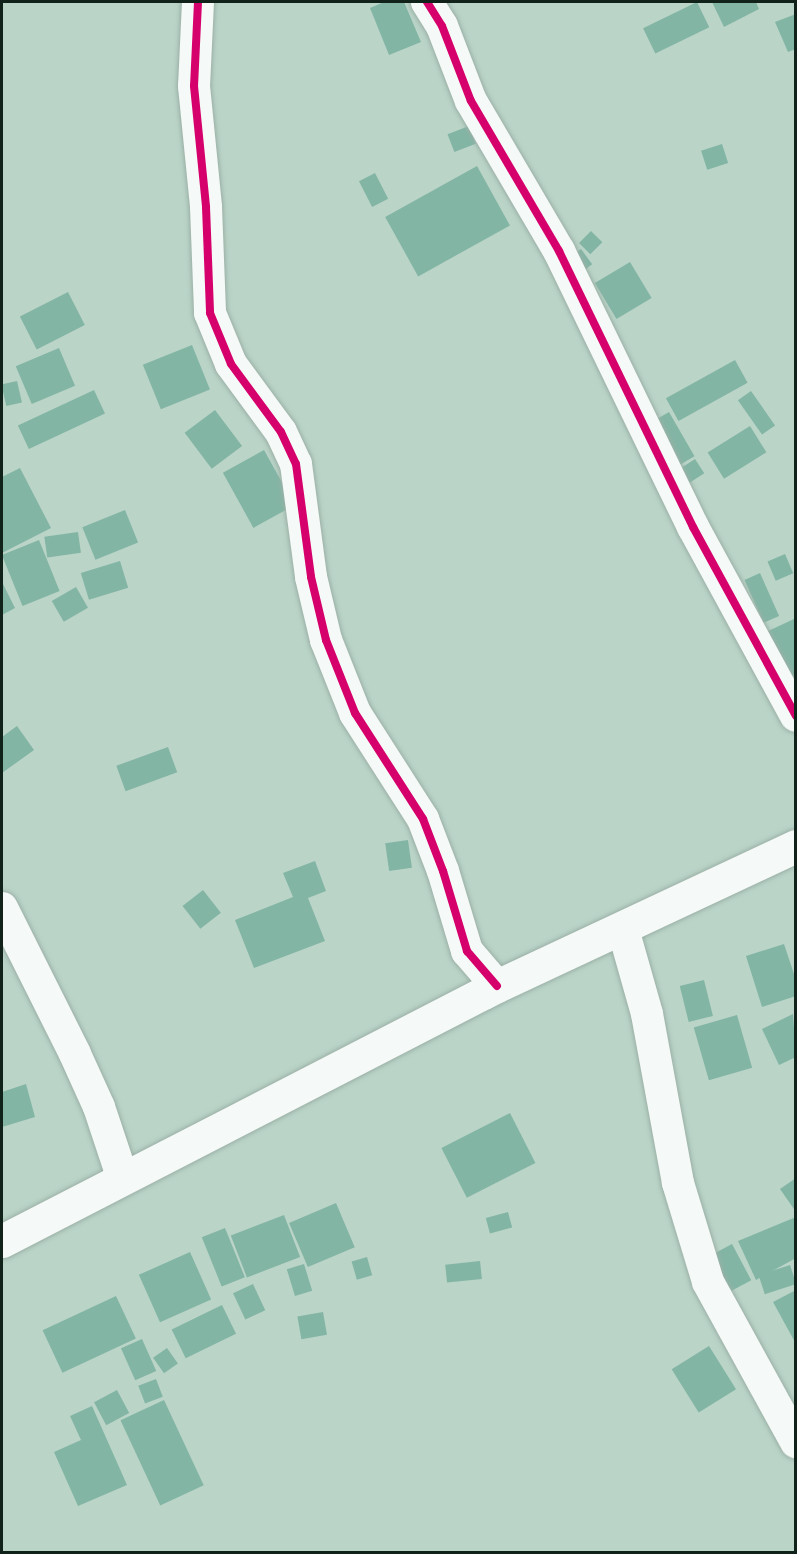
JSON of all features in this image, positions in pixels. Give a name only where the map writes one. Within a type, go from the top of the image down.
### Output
[{"type":"main road","points":[[2,1241],[497,986],[795,846]]},
{"type":"street","points":[[198,2],[194,86],[206,207],[210,313],[231,364],[280,432],[296,464],[311,577],[326,640],[354,713],[423,819],[444,871],[467,951],[497,986]]},
{"type":"street","points":[[427,2],[442,26],[471,101],[559,251],[693,526],[795,716]]},
{"type":"street","points":[[2,908],[99,1107],[123,1179]]},
{"type":"street","points":[[623,928],[647,1014],[678,1183],[708,1282],[795,1442]]},
{"type":"building","points":[[384,2],[404,2],[421,42],[389,55],[370,8]]},
{"type":"building","points":[[697,2],[709,27],[655,53],[643,28]]},
{"type":"building","points":[[712,2],[756,2],[759,9],[724,27]]},
{"type":"building","points":[[796,14],[796,49],[788,52],[775,22]]},
{"type":"building","points":[[469,126],[476,144],[454,152],[448,134]]},
{"type":"building","points":[[722,144],[728,163],[707,170],[701,151]]},
{"type":"building","points":[[477,166],[510,225],[418,276],[385,217]]},
{"type":"building","points":[[375,173],[388,199],[372,207],[359,181]]},
{"type":"building","points":[[591,231],[602,242],[590,254],[579,243]]},
{"type":"building","points":[[581,249],[592,264],[575,277],[564,261]]},
{"type":"building","points":[[630,262],[652,298],[616,319],[595,283]]},
{"type":"building","points":[[68,292],[85,325],[37,349],[20,317]]},
{"type":"building","points":[[192,345],[210,390],[161,409],[143,365]]},
{"type":"building","points":[[59,348],[75,386],[32,404],[16,366]]},
{"type":"building","points":[[735,360],[748,383],[679,421],[666,398]]},
{"type":"building","points":[[17,381],[22,402],[6,406],[2,384]]},
{"type":"building","points":[[94,390],[105,414],[29,449],[18,425]]},
{"type":"building","points":[[751,391],[775,425],[762,435],[738,400]]},
{"type":"building","points":[[215,410],[242,446],[212,469],[185,433]]},
{"type":"building","points":[[669,412],[694,456],[673,469],[647,424]]},
{"type":"building","points":[[750,426],[766,452],[724,479],[708,452]]},
{"type":"building","points":[[264,450],[295,505],[253,528],[223,473]]},
{"type":"building","points":[[695,459],[704,473],[684,486],[675,472]]},
{"type":"building","points":[[20,468],[51,528],[2,553],[2,477]]},
{"type":"building","points":[[125,510],[138,542],[95,560],[82,527]]},
{"type":"building","points":[[78,532],[81,553],[47,558],[44,537]]},
{"type":"building","points":[[39,540],[60,591],[23,606],[2,555]]},
{"type":"building","points":[[785,554],[793,573],[776,581],[768,561]]},
{"type":"building","points":[[120,561],[128,588],[89,600],[81,573]]},
{"type":"building","points":[[760,573],[779,616],[764,623],[744,580]]},
{"type":"building","points":[[2,582],[15,608],[2,615]]},
{"type":"building","points":[[76,587],[88,608],[64,622],[52,601]]},
{"type":"building","points":[[796,618],[796,674],[786,679],[764,633]]},
{"type":"building","points":[[17,726],[34,750],[2,773],[2,737]]},
{"type":"building","points":[[168,747],[177,772],[126,791],[116,766]]},
{"type":"building","points":[[408,840],[412,868],[389,871],[385,843]]},
{"type":"building","points":[[315,861],[326,891],[308,898],[325,941],[254,968],[235,920],[293,897],[283,873]]},
{"type":"building","points":[[203,890],[221,913],[200,929],[183,906]]},
{"type":"building","points":[[784,944],[796,980],[796,996],[762,1007],[746,956]]},
{"type":"building","points":[[704,980],[713,1016],[689,1022],[680,986]]},
{"type":"building","points":[[793,1014],[796,1057],[779,1065],[762,1029]]},
{"type":"building","points":[[737,1015],[752,1068],[709,1080],[694,1027]]},
{"type":"building","points":[[26,1084],[35,1117],[2,1127],[2,1092]]},
{"type":"building","points":[[510,1113],[535,1163],[467,1198],[441,1148]]},
{"type":"building","points":[[796,1178],[796,1212],[780,1189]]},
{"type":"building","points":[[336,1203],[355,1247],[308,1267],[289,1223]]},
{"type":"building","points":[[508,1212],[512,1227],[490,1233],[486,1218]]},
{"type":"building","points":[[284,1215],[300,1257],[247,1277],[231,1235]]},
{"type":"building","points":[[796,1217],[796,1258],[756,1280],[738,1241]]},
{"type":"building","points":[[225,1228],[245,1277],[222,1287],[202,1237]]},
{"type":"building","points":[[732,1244],[751,1280],[729,1292],[710,1256]]},
{"type":"building","points":[[190,1252],[211,1300],[160,1322],[139,1275]]},
{"type":"building","points":[[367,1257],[372,1275],[357,1280],[352,1261]]},
{"type":"building","points":[[480,1261],[482,1279],[447,1283],[445,1265]]},
{"type":"building","points":[[304,1264],[312,1291],[295,1296],[287,1269]]},
{"type":"building","points":[[790,1265],[796,1284],[765,1294],[759,1275]]},
{"type":"building","points":[[253,1284],[265,1310],[245,1320],[233,1293]]},
{"type":"building","points":[[796,1290],[796,1344],[773,1302]]},
{"type":"building","points":[[116,1296],[136,1339],[62,1373],[43,1330]]},
{"type":"building","points":[[222,1305],[236,1334],[186,1358],[172,1330]]},
{"type":"building","points":[[323,1312],[327,1335],[301,1339],[297,1317]]},
{"type":"building","points":[[142,1339],[156,1371],[135,1380],[121,1348]]},
{"type":"building","points":[[709,1346],[736,1389],[699,1413],[672,1369]]},
{"type":"building","points":[[167,1348],[178,1364],[164,1373],[153,1358]]},
{"type":"building","points":[[156,1379],[163,1397],[145,1404],[138,1386]]},
{"type":"building","points":[[117,1390],[129,1413],[106,1425],[94,1402]]},
{"type":"building","points":[[164,1400],[204,1485],[160,1505],[120,1420]]},
{"type":"building","points":[[92,1406],[127,1485],[78,1506],[54,1452],[81,1440],[70,1416]]},
{"type":"cycle path","points":[[198,2],[194,86],[206,207],[210,313],[231,364],[281,432],[296,464],[311,577],[326,640],[355,713],[423,819],[443,871],[467,951],[497,986]]},
{"type":"cycle path","points":[[427,2],[442,26],[471,101],[559,251],[693,527],[796,716]]}]
